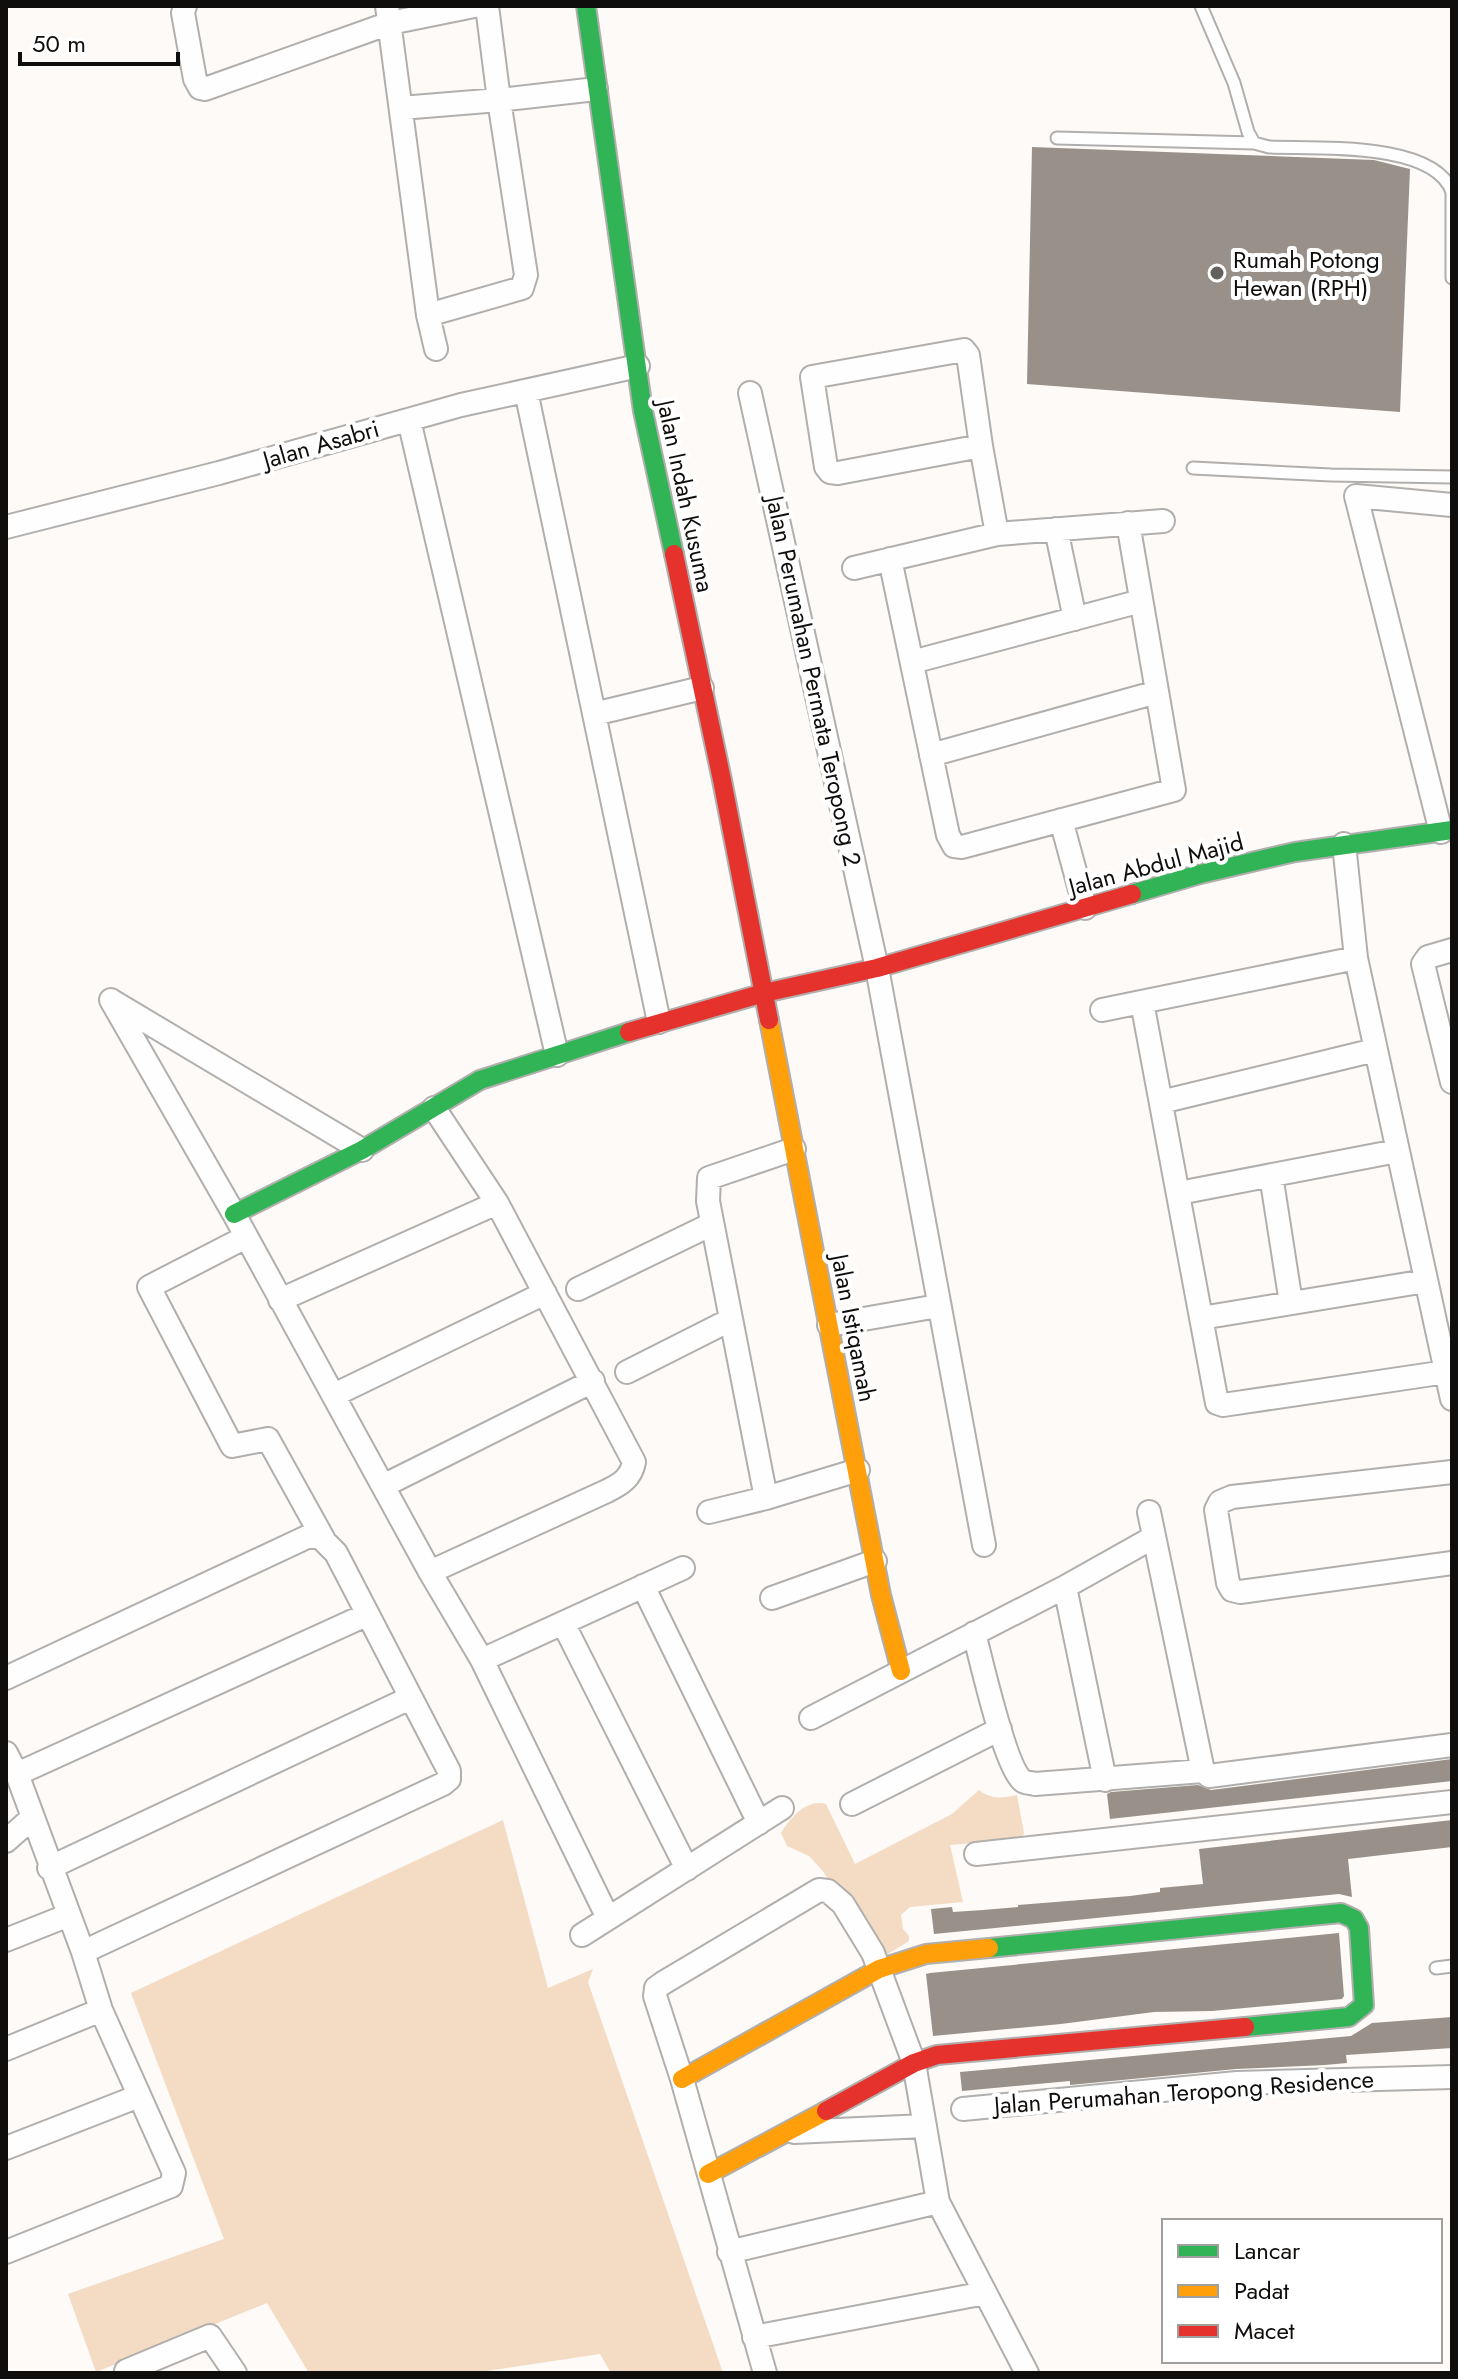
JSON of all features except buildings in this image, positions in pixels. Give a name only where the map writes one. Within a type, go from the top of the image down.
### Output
[{"type":"street","points":[[185,6],[183,13],[195,79],[200,88],[205,89],[388,15],[474,6]]},
{"type":"street","points":[[428,315],[513,292],[525,283],[487,6]]},
{"type":"street","name":"Jalan Indah Kusuma","points":[[586,6],[643,411],[764,993]]},
{"type":"street","points":[[388,15],[428,315],[436,349]]},
{"type":"street","points":[[401,108],[596,89]]},
{"type":"street","points":[[981,446],[830,472],[826,467],[812,377],[964,350],[968,355],[997,534]]},
{"type":"street","name":"Jalan Asabri","points":[[6,527],[219,473],[409,420],[638,366]]},
{"type":"street","points":[[526,391],[659,1022]]},
{"type":"street","name":"Jalan Perumahan Permata Teropong 2","points":[[750,393],[877,968],[984,1545]]},
{"type":"street","points":[[409,420],[557,1055]]},
{"type":"street","points":[[1446,831],[1356,496],[1452,505]]},
{"type":"street","points":[[854,568],[997,534],[1163,521]]},
{"type":"street","points":[[890,559],[948,835],[954,846],[962,847],[1174,790],[1128,523]]},
{"type":"street","points":[[1056,529],[1075,619]]},
{"type":"street","points":[[912,662],[1141,601]]},
{"type":"street","points":[[594,714],[702,688]]},
{"type":"street","points":[[931,755],[1157,692]]},
{"type":"street","points":[[1061,820],[1085,908]]},
{"type":"street","name":"Jalan Abdul Majid","points":[[234,1214],[362,1150],[480,1080],[659,1022],[764,993],[877,968],[1200,874],[1295,852],[1446,831]]},
{"type":"street","points":[[1344,844],[1356,958],[1452,1399]]},
{"type":"street","points":[[1452,950],[1428,957],[1423,964],[1448,1045],[1452,1082]]},
{"type":"street","points":[[1102,1010],[1356,958]]},
{"type":"street","name":"Jalan Istiqamah","points":[[764,993],[881,1595],[901,1671]]},
{"type":"street","points":[[362,1150],[111,1000],[482,1660],[608,1918]]},
{"type":"street","points":[[1142,1002],[1217,1403],[1223,1405],[1446,1372]]},
{"type":"street","points":[[1161,1102],[1375,1050]]},
{"type":"street","points":[[430,1572],[624,1482],[634,1462],[497,1203],[434,1108]]},
{"type":"street","points":[[766,1498],[706,1189],[709,1178],[794,1149]]},
{"type":"street","points":[[1179,1193],[1397,1151]]},
{"type":"street","points":[[1271,1175],[1291,1303]]},
{"type":"street","points":[[280,1300],[497,1203]]},
{"type":"street","points":[[578,1289],[712,1224]]},
{"type":"street","points":[[83,1952],[449,1779],[449,1771],[336,1553],[324,1540],[268,1439],[232,1446],[149,1287],[246,1237]]},
{"type":"street","points":[[1201,1318],[1426,1281]]},
{"type":"street","points":[[334,1395],[545,1293]]},
{"type":"street","points":[[829,1325],[938,1306]]},
{"type":"street","points":[[627,1372],[730,1320]]},
{"type":"street","points":[[383,1486],[593,1381]]},
{"type":"street","points":[[709,1512],[858,1470]]},
{"type":"street","points":[[1452,1472],[1232,1497],[1220,1502],[1216,1510],[1228,1583],[1232,1590],[1240,1592],[1452,1563]]},
{"type":"street","points":[[1149,1512],[1203,1771],[1209,1776],[1452,1745]]},
{"type":"street","points":[[6,1678],[307,1537],[324,1540]]},
{"type":"street","points":[[811,1718],[1065,1587],[1154,1537]]},
{"type":"street","points":[[772,1598],[875,1561]]},
{"type":"street","points":[[482,1660],[683,1568]]},
{"type":"street","points":[[643,1586],[759,1823]]},
{"type":"street","points":[[1065,1587],[1105,1780]]},
{"type":"street","points":[[17,1774],[366,1615]]},
{"type":"street","points":[[563,1623],[687,1869]]},
{"type":"street","points":[[974,1633],[1000,1729],[1016,1773],[1024,1782],[1105,1780],[1203,1771]]},
{"type":"street","points":[[49,1868],[410,1698]]},
{"type":"street","points":[[852,1804],[1000,1729]]},
{"type":"street","points":[[6,1753],[17,1774],[49,1868],[83,1952],[101,2010],[174,2173],[171,2186],[6,2252]]},
{"type":"street","points":[[976,1854],[1452,1802]]},
{"type":"street","points":[[582,1935],[782,1808]]},
{"type":"street","points":[[6,1841],[32,1818]]},
{"type":"street","points":[[765,2373],[682,2079],[655,2001],[656,1988],[819,1890],[828,1891],[843,1904],[865,1938],[879,1969],[914,2063],[938,2202],[1027,2373]]},
{"type":"street","points":[[682,2079],[879,1969],[926,1954],[1341,1913],[1354,1919],[1359,1928],[1364,2005],[1349,2017],[937,2055],[914,2063],[708,2174]]},
{"type":"street","points":[[6,1940],[69,1915]]},
{"type":"street","points":[[6,2049],[101,2010]]},
{"type":"street","name":"Jalan Perumahan Teropong Residence","points":[[963,2109],[1237,2083],[1452,2077]]},
{"type":"street","points":[[6,2148],[139,2096]]},
{"type":"street","points":[[789,2132],[925,2126]]},
{"type":"street","points":[[729,2252],[938,2202]]},
{"type":"street","points":[[754,2337],[985,2293]]},
{"type":"street","points":[[127,2373],[210,2336],[235,2373]]},
{"type":"lane","points":[[1201,6],[1234,83],[1254,143]]},
{"type":"lane","points":[[1057,138],[1254,143],[1269,147],[1392,153],[1424,163],[1448,180],[1452,192],[1452,278]]},
{"type":"lane","points":[[1193,468],[1452,477]]},
{"type":"lane","points":[[1436,1968],[1452,1966]]},
{"type":"shaded area","points":[[979,1790],[997,1797],[1017,1795],[1024,1833],[1021,1839],[950,1845],[963,1902],[910,1907],[901,1915],[909,1941],[883,1957],[822,1870],[809,1856],[787,1846],[781,1833],[794,1816],[806,1807],[826,1804],[855,1864],[952,1814]]},
{"type":"shaded area","points":[[503,1820],[548,1988],[593,1969],[588,1982],[723,2373],[611,2373],[600,2354],[473,2373],[309,2373],[267,2303],[96,2372],[68,2294],[224,2239],[131,1993]]},
{"type":"traffic: fast","points":[[586,6],[643,411],[674,554]]},
{"type":"traffic: fast","points":[[1132,894],[1200,874],[1295,852],[1452,830]]},
{"type":"traffic: fast","points":[[234,1214],[362,1150],[480,1080],[629,1032]]},
{"type":"traffic: fast","points":[[989,1948],[1341,1913],[1354,1919],[1359,1928],[1364,2005],[1349,2017],[1245,2027]]},
{"type":"traffic: slow","points":[[769,1020],[881,1595],[901,1671]]},
{"type":"traffic: slow","points":[[682,2079],[879,1969],[926,1954],[989,1948]]},
{"type":"traffic: slow","points":[[708,2174],[826,2111]]},
{"type":"traffic: jam","points":[[674,554],[769,1020]]},
{"type":"traffic: jam","points":[[629,1032],[764,993],[877,968],[1132,894]]},
{"type":"traffic: jam","points":[[826,2111],[914,2063],[937,2055],[1245,2027]]},
{"type":"place","name":"Rumah Potong Hewan (RPH)","points":[[1217,273]]}]
